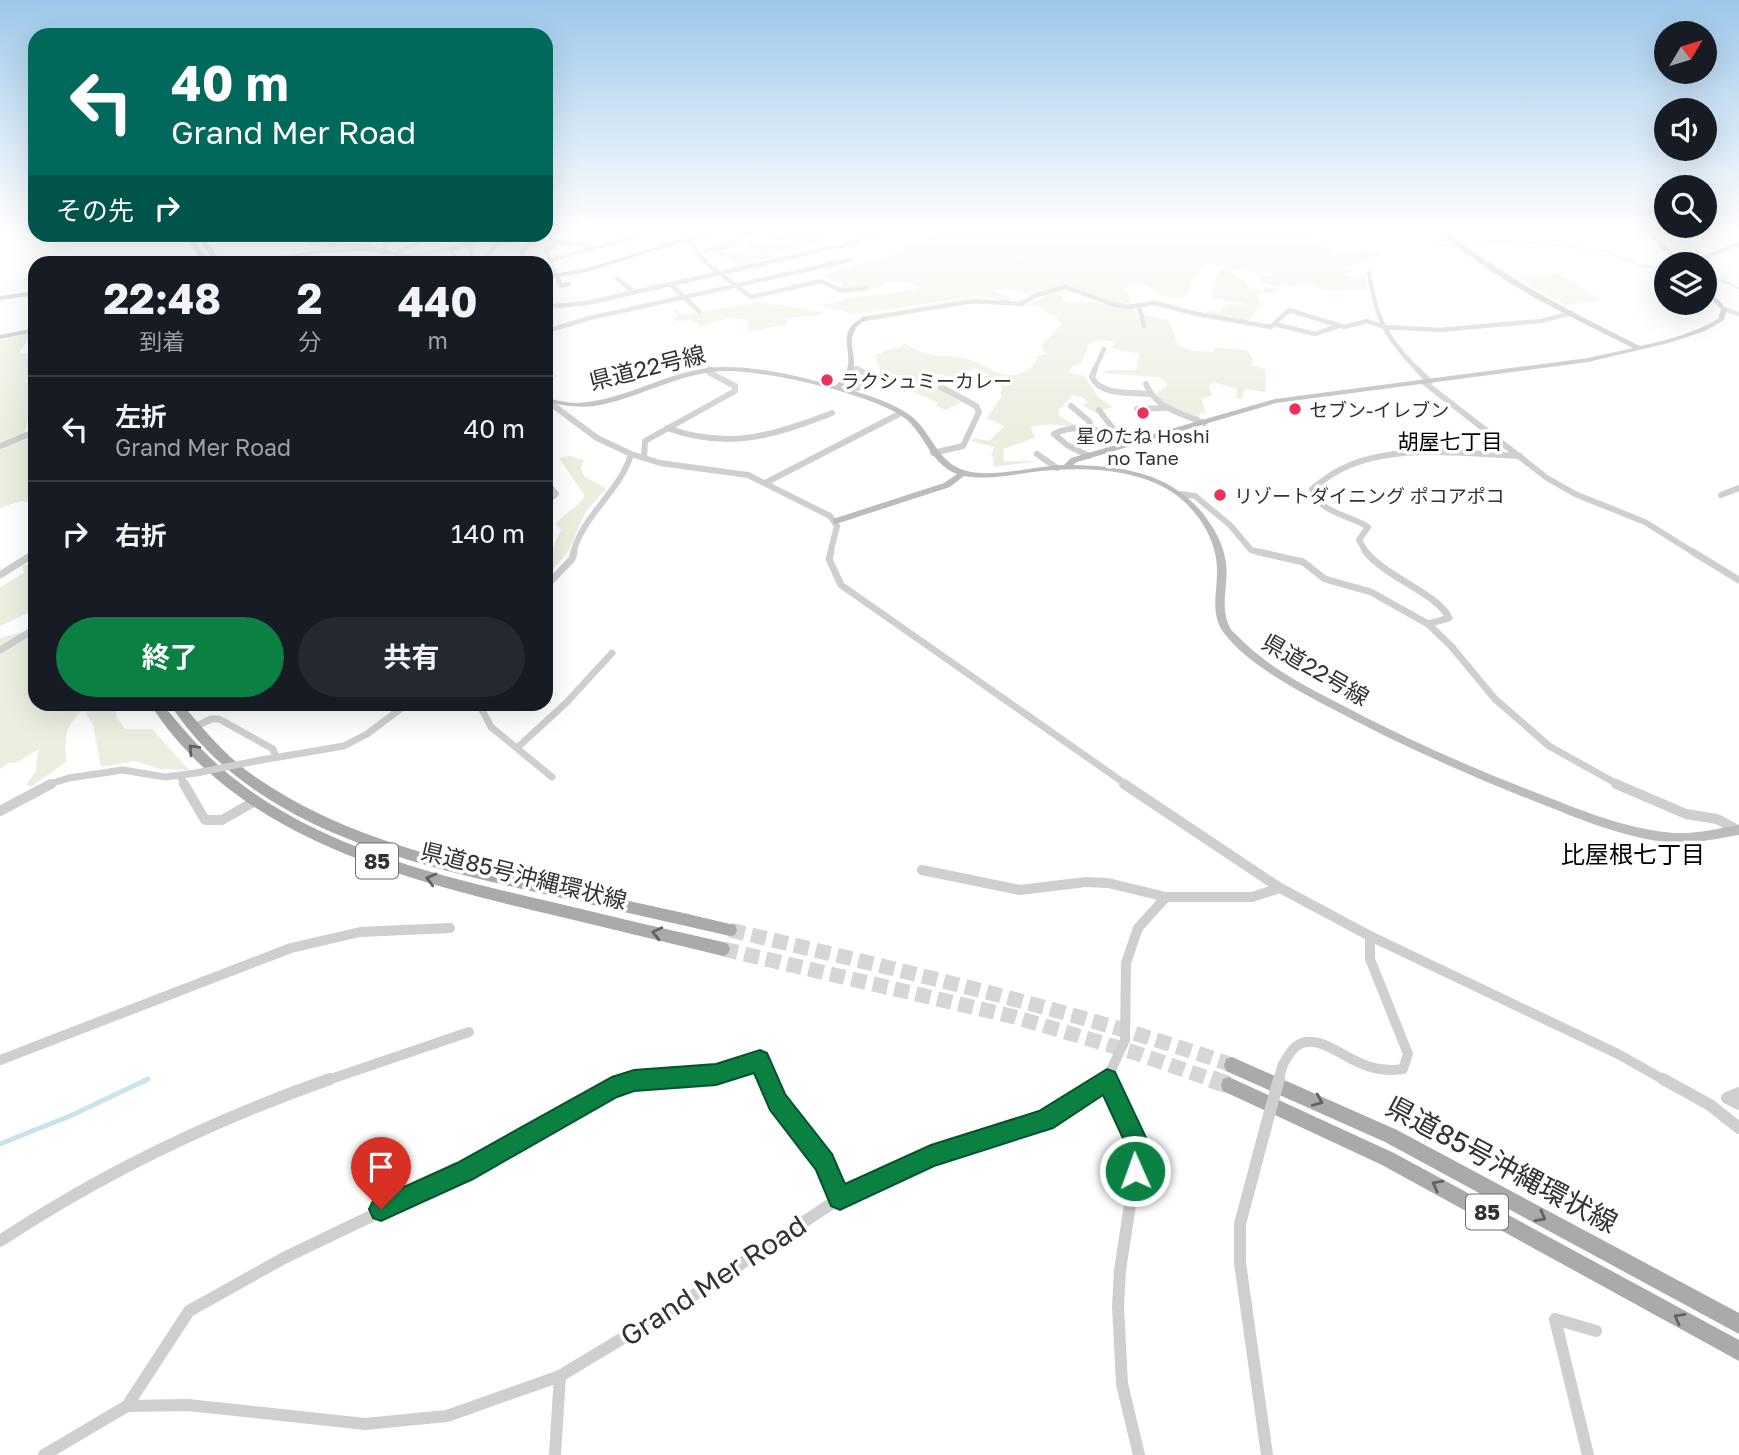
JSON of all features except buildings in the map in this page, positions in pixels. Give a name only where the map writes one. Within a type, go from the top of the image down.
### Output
[{"type":"main road","name":"県道85号沖縄環状線","points":[[162,711],[202,759],[260,804],[310,834],[427,878],[723,949]]},
{"type":"main road","name":"県道85号沖縄環状線","points":[[182,711],[242,773],[285,802],[363,840],[436,863],[730,930]]},
{"type":"main road","name":"県道85号沖縄環状線","points":[[1232,1065],[1391,1136],[1739,1324]]},
{"type":"main road","name":"県道85号沖縄環状線","points":[[1229,1086],[1326,1128],[1409,1170],[1739,1351]]},
{"type":"street","points":[[0,298],[22,295]]},
{"type":"street","points":[[553,307],[575,305],[620,295]]},
{"type":"street","points":[[553,329],[691,295]]},
{"type":"street","points":[[836,390],[846,379],[850,366],[849,333],[852,326],[864,319],[973,301],[1021,304],[1038,295]]},
{"type":"street","points":[[1087,295],[1112,304],[1139,306],[1146,302],[1155,303],[1197,314],[1271,327],[1289,310],[1344,327],[1367,321],[1384,327],[1467,328],[1541,321],[1570,313]]},
{"type":"street","points":[[1372,295],[1374,306],[1384,327],[1428,382],[1547,478],[1575,494],[1645,522],[1739,580]]},
{"type":"street","points":[[1541,295],[1640,349]]},
{"type":"street","points":[[686,296],[699,311]]},
{"type":"street","points":[[1717,302],[1724,309],[1739,314]]},
{"type":"street","points":[[575,305],[590,318]]},
{"type":"street","points":[[1139,306],[1144,326]]},
{"type":"street","points":[[1037,454],[1061,468],[1088,456],[1275,401],[1551,366],[1640,349],[1715,324],[1724,315],[1724,309]]},
{"type":"street","points":[[1274,324],[1322,335],[1338,326]]},
{"type":"street","points":[[0,337],[28,331]]},
{"type":"street","points":[[1104,349],[1092,377],[1102,392],[1149,394]]},
{"type":"street","points":[[850,366],[877,380],[855,389]]},
{"type":"street","points":[[644,458],[645,441],[735,391],[735,386],[710,373],[710,369]]},
{"type":"street","name":"県道22号線","points":[[553,401],[565,404],[608,400],[710,369],[741,370],[876,401],[913,422],[933,453],[948,467],[963,473],[993,475],[1061,468],[1140,476],[1162,483],[1181,494],[1209,531],[1221,556],[1218,608],[1227,632],[1247,653],[1287,679],[1430,753],[1606,822],[1662,837],[1706,836],[1738,830]]},
{"type":"street","points":[[1146,384],[1149,394],[1164,408],[1204,423]]},
{"type":"street","points":[[933,453],[963,446],[979,412],[976,406],[941,387]]},
{"type":"street","points":[[553,405],[597,438],[631,454],[684,467],[740,473],[765,483],[836,521],[947,485],[963,473]]},
{"type":"street","points":[[1071,406],[1089,421],[1092,431]]},
{"type":"street","points":[[1080,414],[1084,407]]},
{"type":"street","points":[[1137,409],[1164,408]]},
{"type":"street","points":[[1099,410],[1120,438]]},
{"type":"street","points":[[667,428],[694,439],[758,439],[832,413]]},
{"type":"street","points":[[765,483],[901,413]]},
{"type":"street","points":[[1088,456],[1054,434],[1061,429],[1092,431],[1135,443]]},
{"type":"street","points":[[0,446],[28,434]]},
{"type":"street","points":[[553,579],[572,559],[575,546],[595,512],[626,472],[631,454]]},
{"type":"street","points":[[1428,624],[1449,618],[1446,612],[1382,570],[1359,540],[1368,527],[1322,506],[1312,489],[1343,468],[1378,458],[1520,456]]},
{"type":"street","points":[[1721,495],[1739,488]]},
{"type":"street","points":[[1181,494],[1195,496],[1203,502],[1230,525],[1251,550],[1303,562],[1325,579],[1371,592],[1428,624],[1451,646],[1495,699],[1549,746],[1628,789],[1686,814],[1717,819],[1738,830]]},
{"type":"street","points":[[836,521],[829,558],[841,585],[1051,735],[1280,888],[1370,936],[1618,1054],[1710,1105],[1739,1128]]},
{"type":"street","points":[[0,575],[28,556]]},
{"type":"street","points":[[0,650],[28,633]]},
{"type":"street","points":[[518,747],[545,726],[578,693],[612,653]]},
{"type":"street","points":[[0,811],[44,786],[69,778],[123,771],[165,777],[180,776],[344,747],[398,711]]},
{"type":"street","points":[[483,711],[491,727],[552,778]]},
{"type":"street","points":[[195,727],[211,719],[219,719],[273,749],[276,757]]},
{"type":"street","points":[[180,776],[205,820],[222,820],[260,804]]},
{"type":"street","points":[[922,870],[1020,891],[1086,882],[1108,883],[1166,897],[1252,897],[1280,888]]},
{"type":"street","points":[[1139,1455],[1122,1384],[1118,1307],[1139,1146],[1107,1080],[1125,1040],[1126,963],[1138,928],[1166,897]]},
{"type":"street","points":[[0,1060],[290,948],[360,932],[450,928]]},
{"type":"street","points":[[1267,1455],[1240,1263],[1240,1224],[1289,1050],[1307,1040],[1319,1043],[1373,1071],[1390,1074],[1403,1069],[1408,1054],[1370,959],[1370,936]]},
{"type":"street","points":[[0,1241],[106,1177],[176,1140],[334,1077],[469,1032]]},
{"type":"street","points":[[127,1406],[189,1311],[284,1258],[465,1171],[612,1088],[634,1080],[716,1074],[760,1061],[777,1102],[824,1162],[840,1198]]},
{"type":"street","name":"Grand Mer Road","points":[[44,1455],[127,1406],[188,1405],[365,1423],[447,1416],[559,1376],[691,1297],[840,1198],[931,1156],[1045,1121],[1107,1080]]},
{"type":"street","points":[[1710,1105],[1739,1093]]},
{"type":"street","points":[[1727,1098],[1739,1104]]},
{"type":"street","points":[[1588,1455],[1555,1319],[1596,1331]]},
{"type":"street","points":[[555,1455],[559,1376]]},
{"type":"shaded area","points":[[874,295],[1003,295],[1012,299],[1006,302],[975,296],[855,314],[820,306]]},
{"type":"shaded area","points":[[1049,295],[1062,295],[1065,302],[1070,304],[1082,302],[1133,306],[1143,327],[1146,326],[1143,315],[1169,320],[1178,345],[1192,351],[1213,352],[1215,348],[1247,350],[1253,359],[1251,365],[1265,369],[1266,392],[1245,389],[1242,399],[1236,398],[1237,389],[1213,382],[1209,386],[1212,396],[1201,398],[1206,413],[1201,413],[1199,418],[1159,402],[1156,393],[1167,386],[1165,381],[1158,377],[1100,373],[1136,370],[1139,354],[1111,348],[1115,343],[1097,341],[1087,346],[1081,363],[1072,367],[1070,373],[1084,376],[1099,398],[1112,407],[1096,413],[1082,405],[1087,403],[1084,398],[1073,395],[1058,411],[1059,416],[1079,427],[1031,427],[1035,438],[1003,449],[1004,461],[1040,461],[993,467],[994,458],[991,456],[994,447],[971,441],[974,438],[989,441],[1004,426],[987,418],[1001,397],[1001,382],[976,368],[952,378],[941,374],[924,378],[961,403],[945,410],[937,406],[937,402],[895,385],[890,380],[890,372],[880,368],[874,356],[892,348],[900,348],[904,343],[929,354],[968,359],[1002,374],[1022,373],[1035,363],[1036,356],[1046,354],[1041,346],[1062,323],[1057,320],[1058,316],[1044,312],[1047,308],[1027,305]]},
{"type":"shaded area","points":[[1089,295],[1130,295],[1130,303],[1113,304]]},
{"type":"shaded area","points":[[1157,295],[1186,295],[1183,298]]},
{"type":"shaded area","points":[[1212,295],[1259,295],[1257,299],[1261,305],[1247,322],[1204,315],[1208,310],[1219,312],[1227,304],[1245,307],[1247,304],[1211,298]]},
{"type":"shaded area","points":[[1548,295],[1593,295],[1602,300],[1565,305]]},
{"type":"shaded area","points":[[759,302],[826,312],[821,315],[785,318],[788,323],[785,325],[747,332],[749,319],[727,318],[700,326],[691,320],[676,321],[672,318],[678,316],[672,311],[676,310],[684,315]]},
{"type":"shaded area","points":[[28,334],[28,340],[18,354],[28,353],[28,421],[25,432],[0,442],[0,340]]},
{"type":"shaded area","points":[[28,436],[28,503],[21,501],[0,508],[0,449]]},
{"type":"shaded area","points":[[569,456],[584,460],[581,468],[584,476],[606,489],[586,511],[569,550],[553,569],[553,547],[561,530],[556,524],[585,496],[559,458]]},
{"type":"shaded area","points":[[28,564],[28,613],[0,626],[0,587],[24,573],[22,566]]},
{"type":"shaded area","points":[[28,629],[28,711],[83,711],[73,721],[67,733],[66,762],[31,787],[26,785],[36,771],[38,750],[0,769],[0,638]]},
{"type":"shaded area","points":[[85,711],[116,711],[116,716],[125,729],[152,729],[189,770],[160,769],[135,761],[101,767],[93,725]]},
{"type":"waterway","points":[[0,1144],[70,1116],[148,1079],[145,1081]]},
{"type":"tunnel","points":[[730,930],[1046,1008],[1232,1065]]},
{"type":"tunnel","points":[[723,949],[1015,1017],[1136,1053],[1216,1081]]},
{"type":"tunnel","points":[[1211,1079],[1229,1085]]},
{"type":"place","name":"ラクシュミーカレー","points":[[827,380]]},
{"type":"place","name":"セブン-イレブン","points":[[1295,409]]},
{"type":"place","name":"星のたね Hoshi no Tane","points":[[1143,413]]},
{"type":"place","name":"リゾートダイニング ポコアポコ","points":[[1220,495]]},
{"type":"district","name":"胡屋七丁目","points":[[1450,441]]},
{"type":"district","name":"比屋根七丁目","points":[[1633,853]]},
{"type":"route","points":[[381,1209],[465,1171],[612,1088],[634,1080],[716,1074],[760,1061],[777,1102],[824,1162],[840,1198],[931,1156],[1045,1121],[1107,1080],[1139,1146],[1135,1171]]}]
